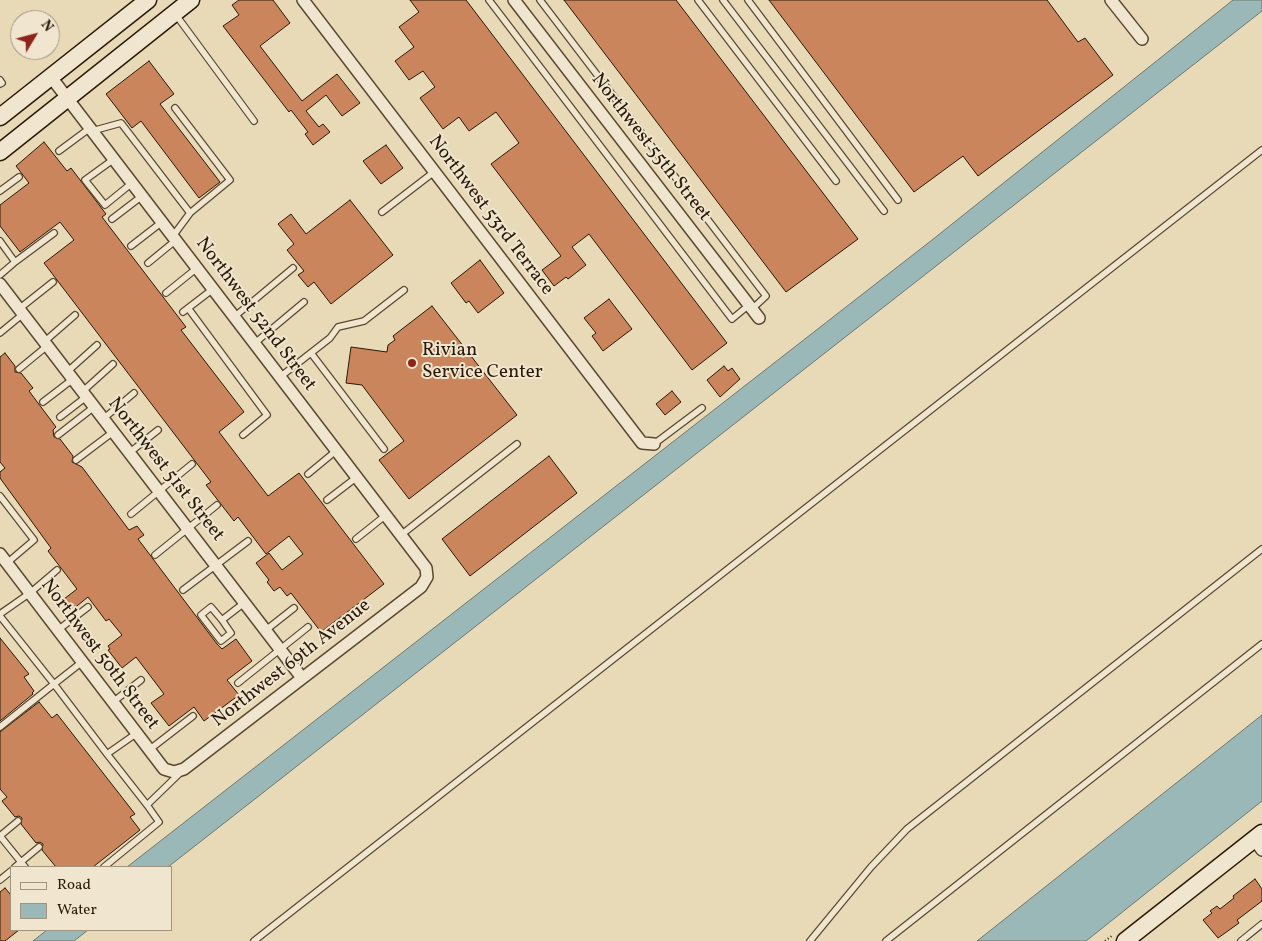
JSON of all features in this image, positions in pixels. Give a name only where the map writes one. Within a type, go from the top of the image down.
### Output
[{"type":"main road","points":[[0,117],[133,8],[148,0]]},
{"type":"main road","points":[[0,152],[192,0]]},
{"type":"main road","points":[[1125,941],[1259,841]]},
{"type":"street","name":"Northwest 53rd Terrace","points":[[304,0],[642,443],[654,444]]},
{"type":"street","name":"Northwest 55th Street","points":[[514,0],[754,311]]},
{"type":"street","points":[[1111,0],[1142,39]]},
{"type":"street","name":"Northwest 52nd Street","points":[[51,77],[426,568],[427,577]]},
{"type":"street","name":"Northwest 51st Street","points":[[0,284],[302,678]]},
{"type":"street","name":"Northwest 50th Street","points":[[3,558],[164,769],[179,770]]},
{"type":"street","name":"Northwest 69th Avenue","points":[[179,770],[421,587],[427,577]]},
{"type":"lane","points":[[489,0],[732,319],[754,311],[766,296],[540,0]]},
{"type":"lane","points":[[698,0],[836,181]]},
{"type":"lane","points":[[723,0],[884,210]]},
{"type":"lane","points":[[748,0],[898,200]]},
{"type":"lane","points":[[175,13],[254,121]]},
{"type":"lane","points":[[0,80],[2,83],[0,84]]},
{"type":"lane","points":[[148,263],[174,238],[190,213],[230,180],[175,108]]},
{"type":"lane","points":[[59,151],[91,129],[121,123],[190,213]]},
{"type":"lane","points":[[254,941],[1262,150]]},
{"type":"lane","points":[[114,159],[85,180],[105,205],[132,183]]},
{"type":"lane","points":[[382,212],[434,172]]},
{"type":"lane","points":[[0,192],[19,177]]},
{"type":"lane","points":[[112,219],[142,196]]},
{"type":"lane","points":[[131,246],[162,222]]},
{"type":"lane","points":[[0,275],[54,232]]},
{"type":"lane","points":[[0,241],[15,262]]},
{"type":"lane","points":[[166,293],[197,268]]},
{"type":"lane","points":[[234,317],[293,268]]},
{"type":"lane","points":[[0,333],[53,282]]},
{"type":"lane","points":[[213,289],[185,310],[267,415],[244,435]]},
{"type":"lane","points":[[280,377],[330,338],[338,327],[364,322],[404,290]]},
{"type":"lane","points":[[254,343],[304,302]]},
{"type":"lane","points":[[19,369],[75,315]]},
{"type":"lane","points":[[43,402],[70,376],[97,345]]},
{"type":"lane","points":[[311,353],[384,449]]},
{"type":"lane","points":[[60,417],[113,364]]},
{"type":"lane","points":[[103,419],[134,393]]},
{"type":"lane","points":[[58,435],[94,407]]},
{"type":"lane","points":[[654,444],[702,408]]},
{"type":"lane","points":[[129,453],[158,430]]},
{"type":"lane","points":[[76,460],[113,432]]},
{"type":"lane","points":[[401,535],[517,444]]},
{"type":"lane","points":[[308,474],[336,450]]},
{"type":"lane","points":[[130,514],[192,464]]},
{"type":"lane","points":[[327,500],[356,477]]},
{"type":"lane","points":[[0,496],[34,540],[3,558]]},
{"type":"lane","points":[[155,555],[217,505]]},
{"type":"lane","points":[[356,539],[386,515]]},
{"type":"lane","points":[[183,590],[248,541]]},
{"type":"lane","points":[[810,941],[871,867],[907,829],[1262,549]]},
{"type":"lane","points":[[57,570],[0,615],[159,822],[105,866]]},
{"type":"lane","points":[[222,620],[244,603]]},
{"type":"lane","points":[[58,630],[88,607]]},
{"type":"lane","points":[[211,607],[222,620],[231,633],[221,641],[201,615],[211,607]]},
{"type":"lane","points":[[266,630],[294,608]]},
{"type":"lane","points":[[238,683],[308,627]]},
{"type":"lane","points":[[886,941],[1262,644]]},
{"type":"lane","points":[[0,727],[82,662]]},
{"type":"lane","points":[[113,702],[141,680]]},
{"type":"lane","points":[[149,750],[193,716]]},
{"type":"lane","points":[[107,754],[137,733]]},
{"type":"lane","points":[[147,805],[179,770]]},
{"type":"lane","points":[[18,821],[0,836],[23,865],[39,847]]},
{"type":"lane","points":[[0,880],[10,872]]},
{"type":"lane","points":[[1241,941],[1262,924]]},
{"type":"water","points":[[1233,0],[1262,0],[1262,11],[169,866],[128,866],[932,240]]},
{"type":"water","points":[[1262,715],[1262,801],[1086,941],[977,941]]},
{"type":"water","points":[[46,931],[87,931],[74,941],[33,941]]},
{"type":"building","points":[[239,0],[273,0],[290,23],[260,46],[302,101],[337,74],[360,103],[342,116],[326,95],[306,111],[319,127],[323,124],[330,132],[313,145],[305,134],[308,132],[291,110],[289,112],[223,26],[239,15],[232,5]]},
{"type":"building","points":[[410,0],[466,0],[727,343],[692,370],[589,234],[572,247],[586,265],[568,279],[566,277],[554,286],[542,270],[561,256],[491,164],[519,143],[496,112],[469,131],[459,117],[443,129],[420,98],[435,87],[423,71],[409,80],[395,61],[414,47],[399,27],[419,12]]},
{"type":"building","points":[[564,0],[676,0],[858,239],[786,292]]},
{"type":"building","points":[[769,0],[1047,0],[1078,42],[1085,38],[1113,75],[978,176],[963,156],[914,192]]},
{"type":"building","points":[[149,61],[174,94],[160,104],[220,182],[199,198],[141,121],[132,128],[106,94]]},
{"type":"building","points":[[44,142],[67,171],[71,168],[106,214],[102,217],[186,327],[181,330],[244,412],[219,432],[268,496],[299,473],[384,584],[321,632],[291,593],[287,596],[280,587],[274,591],[267,582],[269,580],[256,563],[269,553],[282,570],[303,554],[289,536],[266,554],[238,517],[234,521],[206,485],[211,482],[44,263],[74,240],[60,222],[20,252],[0,226],[0,205],[29,183],[16,166]]},
{"type":"building","points":[[386,145],[403,168],[381,184],[363,161]]},
{"type":"building","points":[[350,200],[393,255],[331,304],[314,282],[308,287],[298,275],[304,271],[287,250],[294,244],[278,224],[291,214],[306,234]]},
{"type":"building","points":[[480,260],[504,293],[478,313],[469,301],[466,303],[451,283]]},
{"type":"building","points":[[609,299],[632,329],[603,351],[592,336],[596,333],[584,318]]},
{"type":"building","points":[[432,306],[517,415],[409,499],[379,460],[404,441],[362,385],[346,383],[351,347],[387,352],[388,345],[395,340],[393,336]]},
{"type":"building","points":[[5,353],[15,366],[15,372],[21,373],[33,388],[29,391],[56,427],[53,430],[54,437],[60,439],[73,456],[72,462],[82,467],[129,530],[137,526],[144,535],[138,539],[217,644],[222,649],[236,639],[252,661],[227,680],[239,695],[204,721],[194,707],[169,726],[151,703],[164,694],[136,657],[122,668],[108,650],[110,649],[108,646],[122,635],[109,619],[106,621],[88,597],[72,610],[64,599],[77,589],[48,551],[51,548],[0,478],[0,472],[5,468],[0,462],[0,357]]},
{"type":"building","points":[[724,366],[728,371],[732,368],[740,379],[720,397],[707,380]]},
{"type":"building","points":[[672,391],[681,402],[665,415],[656,404]]},
{"type":"building","points":[[549,456],[577,493],[470,576],[442,539]]},
{"type":"building","points":[[0,638],[29,674],[24,677],[34,691],[33,694],[0,721]]},
{"type":"building","points":[[39,702],[52,718],[57,714],[135,814],[130,817],[140,830],[94,866],[55,866],[42,850],[43,844],[40,842],[36,843],[21,824],[22,818],[19,816],[15,817],[2,801],[7,797],[0,789],[0,732]]},
{"type":"building","points":[[1255,879],[1262,889],[1262,901],[1237,920],[1239,923],[1218,938],[1203,920],[1212,913],[1210,911],[1217,906],[1220,909]]},
{"type":"building","points":[[5,888],[10,894],[10,931],[18,931],[5,941],[0,941],[0,892]]},
{"type":"place","name":"Rivian Service Center","points":[[412,363]]}]
